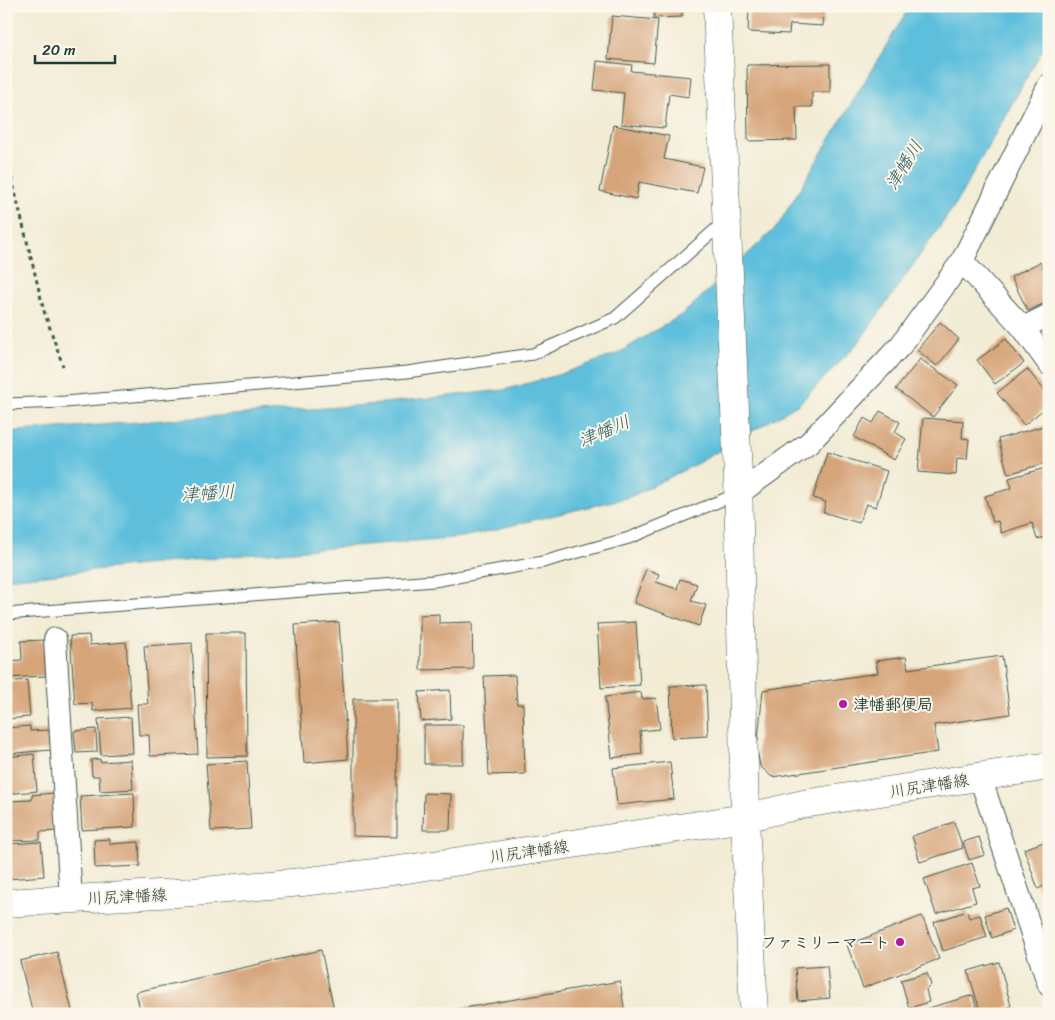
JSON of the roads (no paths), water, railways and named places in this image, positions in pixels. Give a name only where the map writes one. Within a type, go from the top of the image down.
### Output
[{"type":"main road","points":[[717,6],[738,485],[745,818],[754,1014]]},
{"type":"main road","name":"川尻津幡線","points":[[6,903],[192,892],[417,867],[745,818],[804,804],[1049,766]]},
{"type":"street","points":[[738,485],[809,443],[901,345],[962,261],[1049,85]]},
{"type":"street","points":[[962,261],[1022,328],[1049,364]]},
{"type":"street","points":[[1022,328],[1049,315]]},
{"type":"street","points":[[55,639],[71,899]]},
{"type":"street","points":[[980,777],[1049,985]]},
{"type":"lane","points":[[6,404],[75,401],[408,372],[533,354],[615,318],[727,219]]},
{"type":"lane","points":[[6,614],[434,581],[543,562],[629,538],[738,485]]},
{"type":"water","name":"津幡川","points":[[910,6],[1049,6],[1049,38],[955,205],[859,342],[799,404],[698,463],[630,497],[463,537],[232,556],[6,579],[6,432],[365,405],[504,390],[561,374],[617,354],[684,313],[777,227]]},
{"type":"place","name":"津幡郵便局","points":[[843,704]]},
{"type":"place","name":"ファミリーマート","points":[[900,942]]}]
